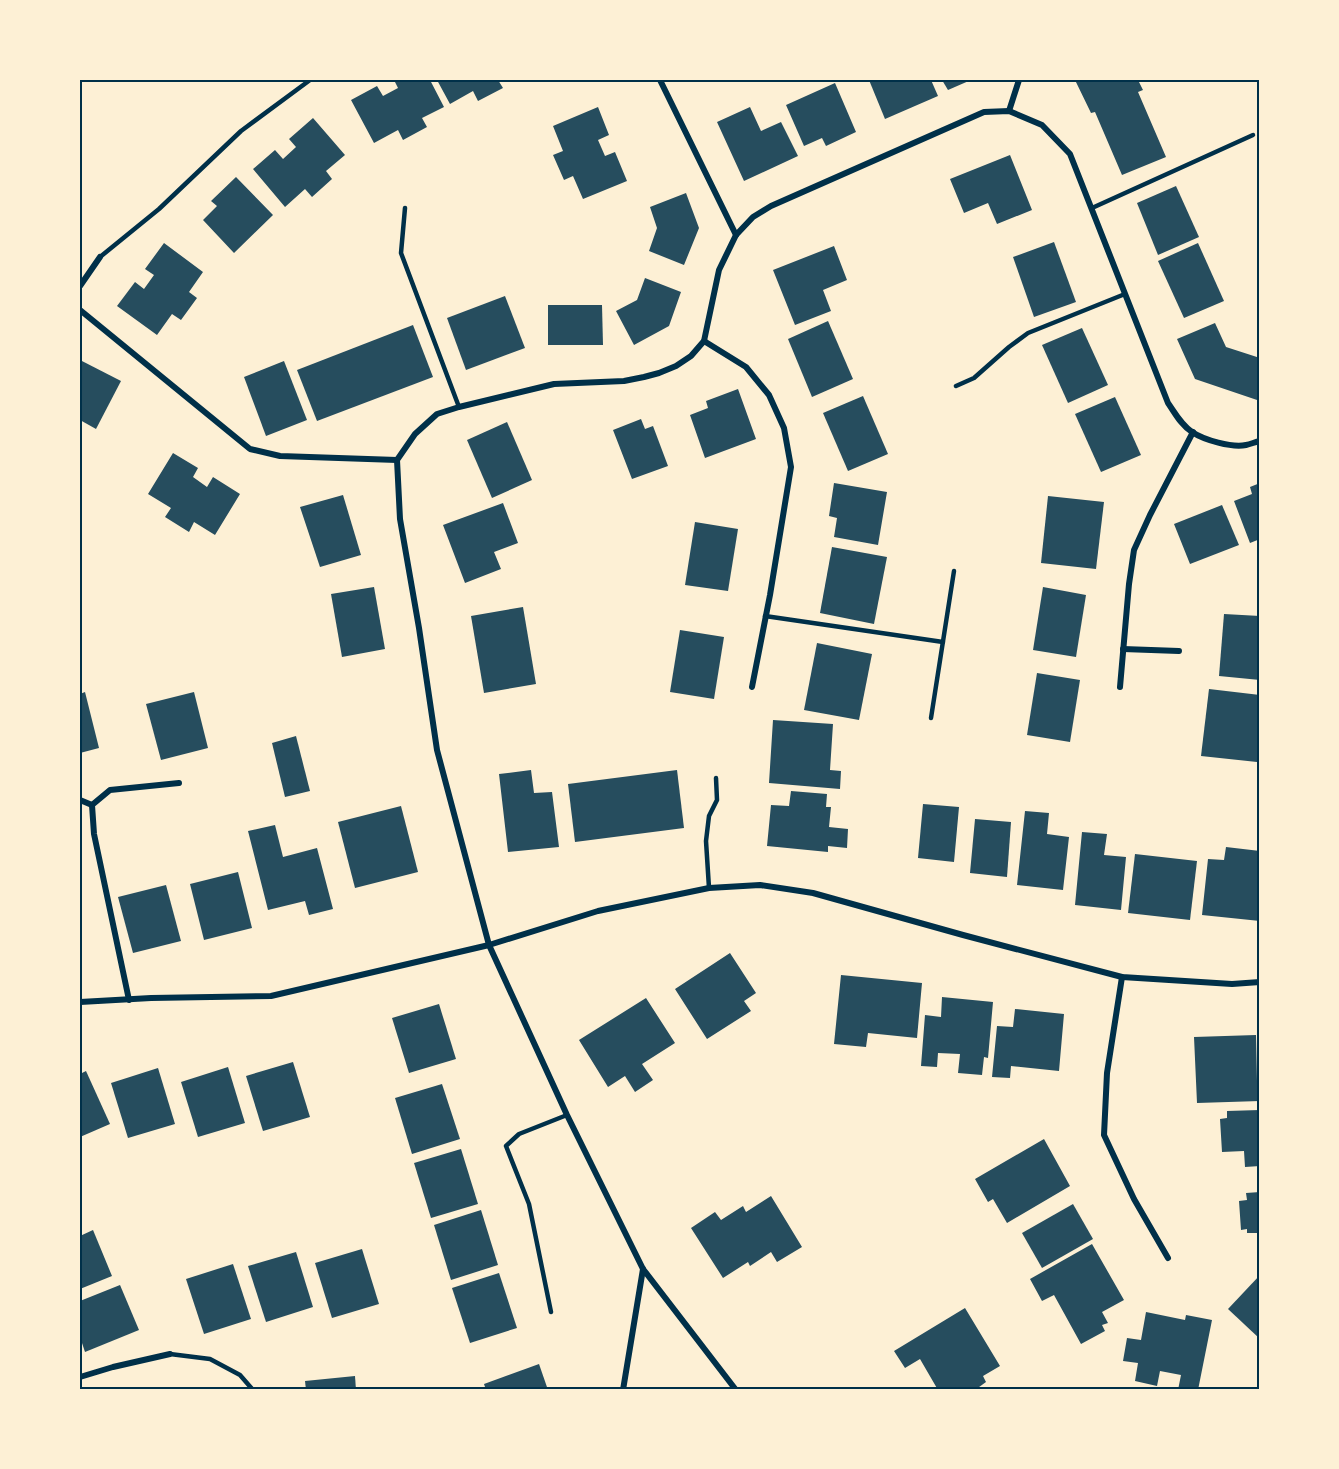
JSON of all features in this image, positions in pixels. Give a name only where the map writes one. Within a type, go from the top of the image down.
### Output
[{"type":"street","points":[[660,80],[736,236]]},
{"type":"street","points":[[1009,111],[1019,80]]},
{"type":"street","points":[[736,1389],[643,1269],[567,1115],[489,945],[437,750],[400,519],[397,460],[415,434],[437,414],[554,384],[624,381],[659,373],[676,366],[691,356],[704,341],[719,270],[736,236],[753,217],[771,206],[984,112],[1009,111],[1042,125],[1070,154],[1168,403],[1180,421],[1193,432],[1229,445],[1245,446],[1260,441]]},
{"type":"street","points":[[80,286],[100,257]]},
{"type":"street","points":[[80,310],[250,449],[280,456],[397,460]]},
{"type":"street","points":[[704,341],[746,367],[769,395],[784,428],[791,467],[752,687]]},
{"type":"street","points":[[1120,687],[1134,550],[1193,432]]},
{"type":"street","points":[[1123,649],[1179,651]]},
{"type":"street","points":[[92,805],[111,790],[179,783]]},
{"type":"street","points":[[80,800],[92,805]]},
{"type":"street","points":[[92,805],[94,834],[129,1000]]},
{"type":"street","points":[[80,1002],[271,996],[489,945],[598,911],[709,888],[760,885],[813,893],[1122,977],[1232,984],[1260,982]]},
{"type":"street","points":[[1122,977],[1107,1073],[1104,1136],[1134,1199],[1168,1258]]},
{"type":"street","points":[[623,1389],[643,1269]]},
{"type":"street","points":[[80,1377],[170,1354]]},
{"type":"lane","points":[[100,257],[159,208],[241,131],[310,80]]},
{"type":"lane","points":[[1092,208],[1253,135]]},
{"type":"lane","points":[[405,208],[401,253],[459,407]]},
{"type":"lane","points":[[956,386],[974,378],[1028,333],[1125,294]]},
{"type":"lane","points":[[931,718],[954,571]]},
{"type":"lane","points":[[765,616],[943,642]]},
{"type":"lane","points":[[709,888],[706,841],[709,816],[717,800],[716,778]]},
{"type":"lane","points":[[551,1312],[529,1204],[506,1146],[519,1134],[567,1115]]},
{"type":"lane","points":[[170,1354],[210,1359],[240,1375],[253,1389]]},
{"type":"building","points":[[394,80],[430,80],[444,107],[422,118],[427,127],[403,140],[398,130],[374,143],[351,100],[377,86],[383,96],[398,88]]},
{"type":"building","points":[[437,80],[498,80],[503,88],[478,101],[473,91],[450,104]]},
{"type":"building","points":[[869,80],[931,80],[938,96],[885,119]]},
{"type":"building","points":[[942,80],[971,80],[948,90]]},
{"type":"building","points":[[1075,80],[1138,80],[1143,90],[1138,92],[1166,157],[1122,175],[1095,112],[1091,113]]},
{"type":"building","points":[[835,83],[856,132],[826,146],[822,138],[804,146],[786,105]]},
{"type":"building","points":[[598,107],[609,135],[598,140],[605,156],[615,152],[627,181],[583,199],[573,176],[564,180],[553,155],[563,151],[553,126]]},
{"type":"building","points":[[750,107],[761,131],[781,122],[798,156],[744,181],[717,122]]},
{"type":"building","points":[[313,118],[345,155],[326,171],[332,179],[312,197],[305,189],[285,207],[253,169],[275,150],[283,159],[296,147],[289,139]]},
{"type":"building","points":[[1010,155],[1032,210],[997,224],[988,203],[964,213],[950,179]]},
{"type":"building","points":[[236,177],[273,215],[234,253],[203,220],[217,206],[211,201]]},
{"type":"building","points":[[1176,186],[1199,237],[1158,255],[1137,203]]},
{"type":"building","points":[[686,193],[699,228],[684,265],[649,251],[657,228],[650,207]]},
{"type":"building","points":[[1054,242],[1076,302],[1034,317],[1013,257]]},
{"type":"building","points":[[164,243],[203,272],[189,292],[197,298],[181,320],[172,314],[157,335],[117,306],[135,282],[144,289],[154,275],[145,269]]},
{"type":"building","points":[[1198,243],[1224,301],[1184,318],[1158,261]]},
{"type":"building","points":[[834,246],[847,280],[823,290],[831,311],[795,325],[773,270]]},
{"type":"building","points":[[645,278],[681,292],[669,326],[634,345],[616,311],[637,300]]},
{"type":"building","points":[[505,296],[525,348],[466,370],[447,318]]},
{"type":"building","points":[[548,305],[602,305],[603,345],[548,345]]},
{"type":"building","points":[[828,321],[853,379],[812,397],[788,339]]},
{"type":"building","points":[[1215,323],[1226,347],[1260,358],[1260,401],[1195,379],[1177,339]]},
{"type":"building","points":[[413,325],[433,377],[317,421],[297,370]]},
{"type":"building","points":[[1082,328],[1108,385],[1068,403],[1042,345]]},
{"type":"building","points":[[80,360],[121,381],[96,429],[80,420]]},
{"type":"building","points":[[284,361],[307,420],[266,436],[244,377]]},
{"type":"building","points":[[738,389],[756,439],[705,458],[690,415],[708,408],[706,401]]},
{"type":"building","points":[[863,396],[888,454],[848,471],[823,413]]},
{"type":"building","points":[[1115,397],[1141,455],[1101,472],[1075,414]]},
{"type":"building","points":[[641,419],[645,429],[653,426],[668,466],[632,479],[613,430]]},
{"type":"building","points":[[507,422],[532,480],[492,498],[467,440]]},
{"type":"building","points":[[173,453],[198,468],[193,477],[207,487],[213,477],[240,494],[215,535],[194,522],[189,532],[165,517],[171,508],[148,494]]},
{"type":"building","points":[[834,483],[887,492],[878,545],[834,537],[837,518],[829,516]]},
{"type":"building","points":[[1260,483],[1260,539],[1250,543],[1234,501],[1252,494],[1250,487]]},
{"type":"building","points":[[343,495],[361,555],[320,567],[300,507]]},
{"type":"building","points":[[1048,496],[1104,502],[1096,569],[1041,563]]},
{"type":"building","points":[[503,503],[518,543],[494,552],[501,569],[465,583],[443,525]]},
{"type":"building","points":[[1222,505],[1239,545],[1190,564],[1174,524]]},
{"type":"building","points":[[695,522],[738,529],[728,591],[685,585]]},
{"type":"building","points":[[832,547],[887,557],[874,624],[820,613]]},
{"type":"building","points":[[374,587],[385,649],[342,657],[331,594]]},
{"type":"building","points":[[1043,587],[1086,595],[1076,657],[1033,650]]},
{"type":"building","points":[[523,607],[536,684],[484,693],[471,616]]},
{"type":"building","points":[[1224,614],[1260,616],[1260,680],[1219,676]]},
{"type":"building","points":[[680,630],[724,637],[714,699],[670,692]]},
{"type":"building","points":[[817,643],[872,654],[859,720],[804,710]]},
{"type":"building","points":[[1037,673],[1080,680],[1070,742],[1027,735]]},
{"type":"building","points":[[1209,689],[1260,695],[1260,738],[1257,762],[1201,756]]},
{"type":"building","points":[[85,692],[99,748],[80,753],[80,694]]},
{"type":"building","points":[[194,692],[208,748],[161,760],[146,704]]},
{"type":"building","points":[[773,720],[833,724],[830,770],[841,771],[840,789],[769,783]]},
{"type":"building","points":[[296,736],[310,791],[285,797],[272,743]]},
{"type":"building","points":[[531,770],[534,793],[552,792],[559,847],[508,852],[499,774]]},
{"type":"building","points":[[677,770],[684,828],[575,842],[568,784]]},
{"type":"building","points":[[791,791],[827,794],[826,807],[831,807],[829,827],[848,829],[847,848],[828,846],[828,852],[767,846],[771,805],[789,806]]},
{"type":"building","points":[[923,804],[959,807],[954,862],[918,858]]},
{"type":"building","points":[[401,806],[418,872],[355,888],[338,822]]},
{"type":"building","points":[[1025,811],[1049,813],[1047,834],[1069,837],[1063,890],[1017,885]]},
{"type":"building","points":[[975,819],[1011,822],[1007,877],[970,873]]},
{"type":"building","points":[[275,825],[283,857],[317,848],[333,909],[309,915],[305,901],[268,910],[248,831]]},
{"type":"building","points":[[1082,832],[1107,834],[1104,855],[1126,857],[1121,910],[1075,905]]},
{"type":"building","points":[[1226,847],[1260,851],[1260,921],[1202,915],[1208,859],[1224,860]]},
{"type":"building","points":[[1135,854],[1197,861],[1190,920],[1128,913]]},
{"type":"building","points":[[238,872],[252,928],[204,940],[190,884]]},
{"type":"building","points":[[166,885],[181,941],[133,953],[118,897]]},
{"type":"building","points":[[730,953],[756,993],[744,1001],[751,1011],[707,1039],[675,989]]},
{"type":"building","points":[[841,975],[922,983],[917,1038],[868,1033],[866,1047],[834,1044]]},
{"type":"building","points":[[942,997],[993,1002],[988,1058],[984,1057],[982,1075],[958,1073],[960,1054],[938,1053],[937,1067],[921,1066],[925,1015],[941,1017]]},
{"type":"building","points":[[646,998],[675,1043],[642,1064],[653,1080],[635,1092],[625,1076],[608,1087],[579,1040]]},
{"type":"building","points":[[439,1004],[456,1059],[409,1073],[392,1018]]},
{"type":"building","points":[[1015,1009],[1064,1014],[1059,1071],[1011,1066],[1010,1078],[992,1077],[997,1026],[1013,1027]]},
{"type":"building","points":[[1256,1035],[1260,1101],[1197,1103],[1194,1037]]},
{"type":"building","points":[[293,1062],[310,1117],[263,1131],[246,1076]]},
{"type":"building","points":[[228,1067],[245,1123],[198,1137],[181,1082]]},
{"type":"building","points":[[158,1068],[175,1124],[128,1138],[111,1083]]},
{"type":"building","points":[[86,1071],[110,1124],[80,1137],[80,1074]]},
{"type":"building","points":[[442,1084],[460,1139],[412,1154],[395,1098]]},
{"type":"building","points":[[1260,1110],[1260,1166],[1245,1167],[1244,1151],[1222,1152],[1220,1119],[1227,1118],[1227,1111]]},
{"type":"building","points":[[1044,1139],[1070,1186],[1007,1223],[993,1199],[988,1202],[975,1179]]},
{"type":"building","points":[[461,1149],[478,1204],[431,1218],[414,1163]]},
{"type":"building","points":[[1260,1192],[1260,1233],[1247,1233],[1247,1229],[1241,1230],[1239,1201],[1247,1200],[1246,1193]]},
{"type":"building","points":[[771,1196],[802,1247],[777,1262],[771,1252],[750,1266],[748,1262],[723,1278],[691,1228],[715,1212],[721,1220],[743,1206],[746,1212]]},
{"type":"building","points":[[1073,1204],[1093,1239],[1042,1268],[1022,1233]]},
{"type":"building","points":[[481,1210],[498,1265],[451,1280],[434,1225]]},
{"type":"building","points":[[93,1230],[112,1276],[80,1289],[80,1236]]},
{"type":"building","points":[[1092,1244],[1124,1300],[1102,1312],[1108,1323],[1102,1325],[1105,1331],[1081,1344],[1054,1295],[1042,1301],[1030,1279]]},
{"type":"building","points":[[362,1249],[379,1304],[332,1318],[315,1263]]},
{"type":"building","points":[[296,1252],[313,1307],[266,1322],[248,1266]]},
{"type":"building","points":[[233,1264],[251,1319],[204,1334],[186,1279]]},
{"type":"building","points":[[499,1273],[517,1328],[470,1343],[452,1288]]},
{"type":"building","points":[[1260,1275],[1260,1339],[1228,1309]]},
{"type":"building","points":[[120,1285],[139,1330],[85,1352],[80,1337],[80,1301]]},
{"type":"building","points":[[965,1308],[1000,1366],[983,1376],[986,1382],[975,1390],[938,1390],[920,1359],[905,1368],[894,1351]]},
{"type":"building","points":[[1146,1312],[1185,1320],[1186,1315],[1212,1320],[1198,1390],[1178,1390],[1181,1375],[1160,1371],[1157,1386],[1135,1381],[1138,1363],[1123,1361],[1127,1338],[1141,1340]]},
{"type":"building","points":[[539,1364],[548,1390],[486,1390],[484,1384]]},
{"type":"building","points":[[355,1376],[356,1390],[306,1390],[305,1381]]}]
